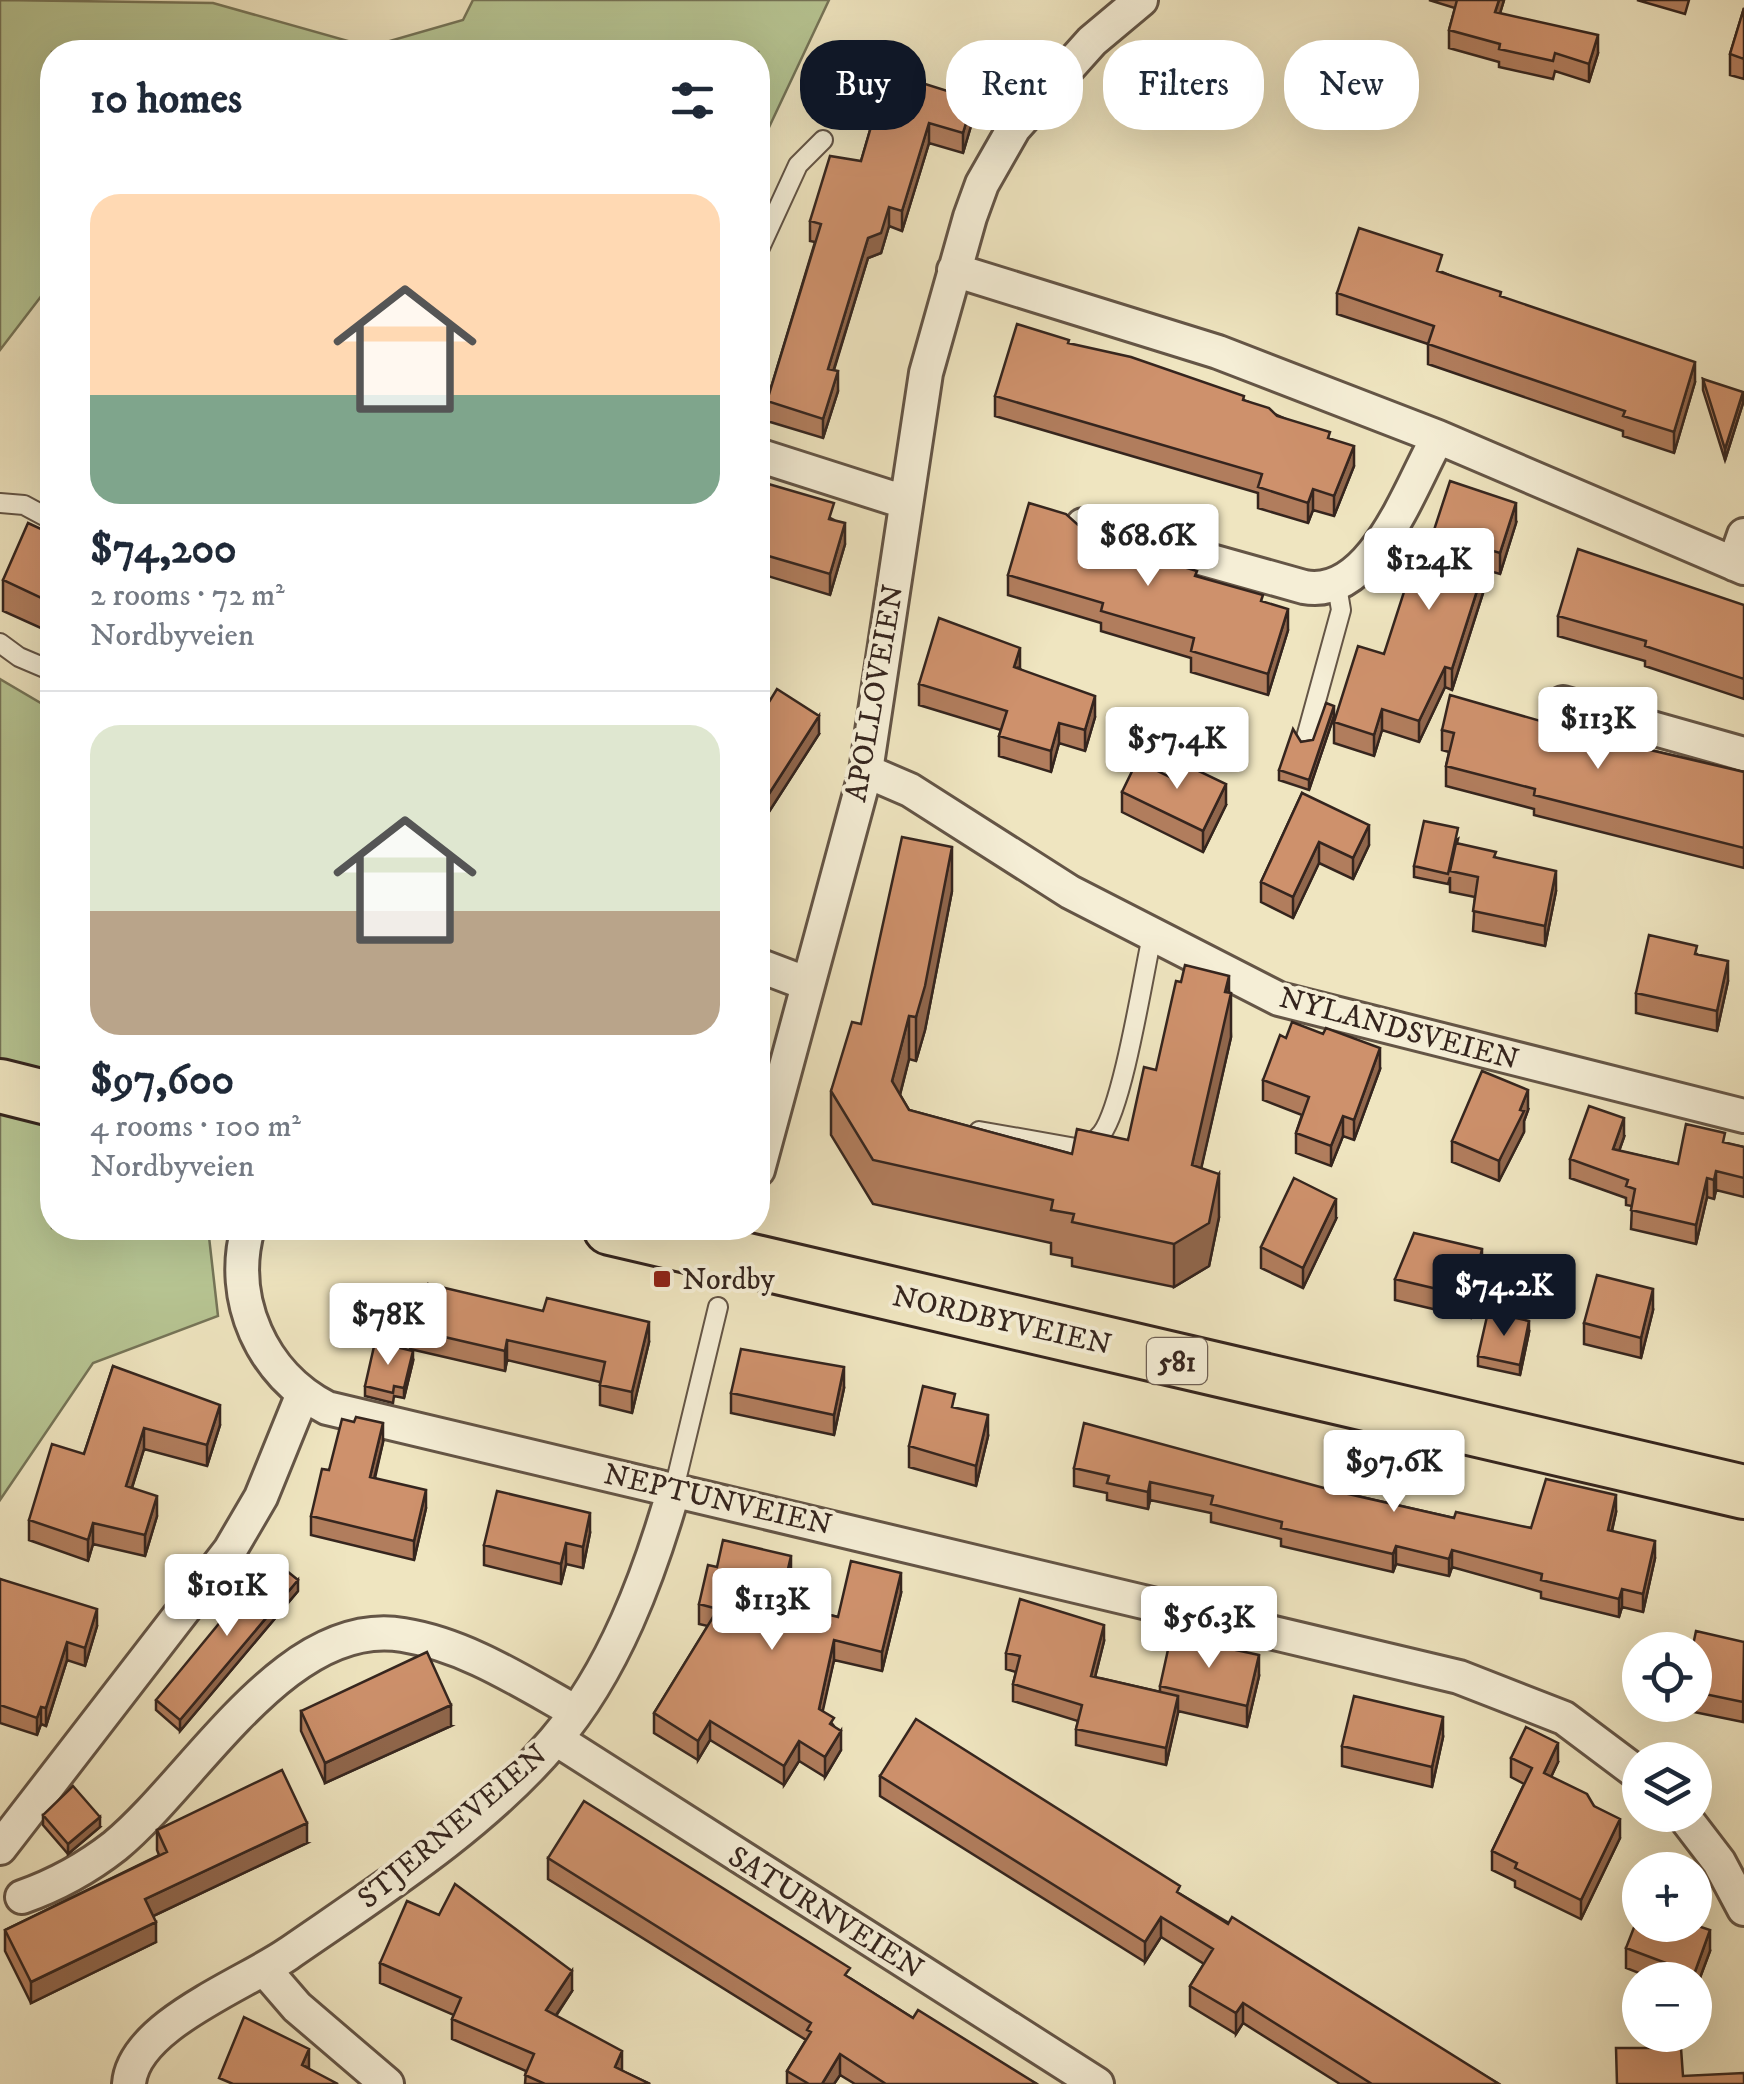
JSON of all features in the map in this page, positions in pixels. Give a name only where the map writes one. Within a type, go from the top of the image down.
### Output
[{"type":"main road","points":[[0,1086],[40,1096]]},
{"type":"main road","name":"NORDBYVEIEN","points":[[714,1240],[740,1243],[1744,1492]]},
{"type":"street","name":"APOLLOVEIEN","points":[[770,1125],[866,771],[926,373],[982,184],[1014,128],[1092,41],[1142,0]]},
{"type":"street","points":[[954,270],[1218,352],[1741,556]]},
{"type":"street","points":[[1083,525],[1304,587],[1337,586],[1359,573],[1374,553],[1438,437]]},
{"type":"street","points":[[770,459],[905,502]]},
{"type":"street","points":[[1564,703],[1744,754]]},
{"type":"street","name":"NYLANDSVEIEN","points":[[866,771],[910,790],[1070,892],[1242,982],[1322,1013],[1744,1116]]},
{"type":"street","points":[[770,970],[808,984]]},
{"type":"street","points":[[0,1848],[230,1550],[261,1497],[302,1396],[277,1370],[247,1308],[242,1255],[245,1240]]},
{"type":"street","name":"NEPTUNVEIEN","points":[[302,1396],[355,1416],[1459,1677],[1564,1718],[1622,1762]]},
{"type":"street","name":"STJERNEVEIEN","points":[[130,2084],[131,2068],[150,2039],[265,1970],[371,1896],[467,1821],[556,1740],[576,1712],[636,1602],[674,1489]]},
{"type":"street","points":[[22,1897],[55,1885],[116,1844],[288,1669],[332,1642],[378,1634],[425,1640],[472,1657],[576,1712]]},
{"type":"street","name":"SATURNVEIEN","points":[[556,1740],[1096,2084]]},
{"type":"street","points":[[1704,1832],[1732,1854],[1744,1909]]},
{"type":"street","points":[[265,1970],[297,2007],[388,2084]]},
{"type":"lane","points":[[770,226],[798,165],[823,140]]},
{"type":"lane","points":[[0,503],[24,505],[40,514]]},
{"type":"lane","points":[[1305,740],[1340,610],[1337,586]]},
{"type":"lane","points":[[0,644],[40,665]]},
{"type":"lane","points":[[952,1125],[1076,1148],[1087,1147],[1102,1134],[1116,1098],[1152,936]]},
{"type":"lane","name":"STJERNEVEIEN","points":[[674,1489],[718,1308]]},
{"type":"green space","points":[[0,0],[213,3],[344,40],[40,40],[40,298],[0,350]]},
{"type":"green space","points":[[473,0],[829,0],[810,40],[800,40],[800,62],[770,125],[770,40],[393,40],[463,20]]},
{"type":"green space","points":[[0,679],[40,703],[40,1073],[0,1064]]},
{"type":"green space","points":[[0,1110],[40,1119],[40,1240],[209,1240],[218,1316],[93,1363],[0,1500]]},
{"type":"building","points":[[1457,0],[1499,0],[1495,12],[1598,35],[1589,64],[1555,53],[1553,61],[1499,49],[1500,44],[1449,30]]},
{"type":"building","points":[[1744,8],[1744,59],[1730,54]]},
{"type":"building","points":[[926,84],[946,91],[946,128],[929,123],[902,211],[889,207],[881,233],[868,238],[828,369],[838,371],[823,419],[770,402],[770,391],[821,224],[810,221],[830,156],[861,161],[870,130],[926,130]]},
{"type":"building","points":[[1359,228],[1442,255],[1437,271],[1695,362],[1674,432],[1623,416],[1625,411],[1428,344],[1434,326],[1337,293]]},
{"type":"building","points":[[1017,324],[1069,340],[1068,343],[1131,357],[1244,396],[1243,400],[1269,408],[1277,416],[1330,432],[1328,438],[1354,446],[1334,496],[1313,489],[1308,503],[1258,487],[1262,474],[995,396]]},
{"type":"building","points":[[1703,379],[1743,392],[1725,449]]},
{"type":"building","points":[[1450,481],[1516,503],[1500,553],[1490,550],[1452,669],[1445,667],[1419,721],[1382,709],[1374,735],[1334,722],[1358,646],[1384,654],[1412,567],[1421,570]]},
{"type":"building","points":[[770,484],[834,503],[829,519],[845,523],[830,574],[770,556]]},
{"type":"building","points":[[1029,503],[1066,514],[1078,525],[1104,533],[1103,539],[1172,559],[1170,563],[1197,571],[1195,576],[1263,595],[1261,601],[1288,609],[1268,674],[1191,651],[1194,638],[1101,611],[1103,603],[1008,575]]},
{"type":"building","points":[[28,523],[40,528],[40,597],[3,580]]},
{"type":"building","points":[[1578,549],[1744,605],[1744,679],[1645,646],[1646,641],[1558,616]]},
{"type":"building","points":[[939,618],[1020,648],[1014,667],[1095,696],[1085,730],[1059,723],[1051,751],[999,736],[1007,711],[919,684]]},
{"type":"building","points":[[777,689],[819,716],[770,792],[770,700]]},
{"type":"building","points":[[1450,695],[1603,739],[1744,772],[1744,848],[1534,795],[1535,789],[1446,766],[1454,733],[1442,730]]},
{"type":"building","points":[[1326,703],[1334,706],[1309,780],[1279,770],[1293,729],[1301,742],[1313,740]]},
{"type":"building","points":[[1137,761],[1170,777],[1178,761],[1226,784],[1203,831],[1122,792]]},
{"type":"building","points":[[1302,793],[1369,825],[1353,858],[1319,842],[1293,897],[1261,882]]},
{"type":"building","points":[[1424,821],[1458,828],[1448,874],[1414,866]]},
{"type":"building","points":[[902,837],[952,847],[925,986],[916,1017],[909,1016],[892,1081],[909,1110],[1072,1154],[1077,1129],[1128,1140],[1144,1067],[1156,1070],[1176,981],[1181,982],[1185,965],[1229,976],[1225,992],[1231,993],[1192,1165],[1219,1174],[1209,1223],[1174,1244],[1072,1222],[1074,1214],[1051,1210],[1053,1200],[873,1160],[831,1091],[852,1022],[861,1024]]},
{"type":"building","points":[[1456,843],[1496,852],[1494,857],[1556,871],[1545,926],[1473,911],[1478,877],[1450,871]]},
{"type":"building","points":[[1649,935],[1697,946],[1695,954],[1728,961],[1717,1011],[1636,993]]},
{"type":"building","points":[[1292,1022],[1323,1034],[1326,1028],[1380,1048],[1354,1120],[1343,1116],[1331,1146],[1296,1133],[1309,1097],[1263,1080],[1280,1035],[1286,1038]]},
{"type":"building","points":[[1482,1071],[1528,1090],[1520,1110],[1524,1111],[1499,1161],[1452,1141]]},
{"type":"building","points":[[1589,1106],[1624,1118],[1613,1149],[1678,1164],[1686,1124],[1725,1133],[1723,1142],[1744,1147],[1744,1178],[1716,1171],[1714,1180],[1707,1178],[1696,1225],[1631,1210],[1635,1189],[1626,1186],[1628,1180],[1570,1159]]},
{"type":"building","points":[[1294,1178],[1336,1199],[1303,1268],[1261,1247]]},
{"type":"building","points":[[1414,1233],[1482,1249],[1471,1297],[1395,1279]]},
{"type":"building","points":[[1597,1275],[1653,1289],[1641,1338],[1584,1323]]},
{"type":"building","points":[[428,1284],[543,1311],[547,1298],[649,1322],[632,1392],[600,1385],[605,1362],[507,1340],[505,1351],[410,1329],[418,1292],[426,1294]]},
{"type":"building","points":[[1488,1312],[1529,1321],[1520,1365],[1478,1356]]},
{"type":"building","points":[[375,1342],[413,1351],[404,1388],[394,1386],[393,1393],[365,1386]]},
{"type":"building","points":[[741,1349],[844,1367],[834,1415],[731,1393]]},
{"type":"building","points":[[113,1366],[220,1405],[207,1445],[144,1428],[126,1486],[157,1496],[145,1535],[93,1523],[88,1540],[29,1520],[52,1444],[84,1454]]},
{"type":"building","points":[[923,1386],[955,1394],[952,1407],[988,1415],[976,1466],[909,1446]]},
{"type":"building","points":[[356,1417],[383,1423],[370,1477],[426,1490],[414,1541],[311,1516],[322,1469],[329,1470],[342,1419],[354,1422]]},
{"type":"building","points":[[1084,1423],[1335,1491],[1454,1518],[1456,1512],[1531,1528],[1546,1479],[1616,1495],[1608,1530],[1655,1541],[1643,1594],[1622,1589],[1619,1599],[1541,1580],[1542,1574],[1452,1550],[1449,1559],[1396,1546],[1393,1554],[1281,1528],[1282,1522],[1211,1504],[1213,1496],[1150,1482],[1148,1492],[1107,1483],[1109,1476],[1074,1468]]},
{"type":"building","points":[[497,1491],[590,1513],[583,1547],[566,1543],[561,1564],[484,1545]]},
{"type":"building","points":[[723,1540],[791,1556],[780,1603],[838,1617],[851,1561],[901,1573],[882,1652],[834,1640],[819,1709],[834,1718],[830,1724],[841,1731],[825,1757],[799,1741],[784,1766],[710,1721],[698,1741],[654,1713],[718,1609],[699,1604],[708,1565],[717,1567]]},
{"type":"building","points":[[272,1559],[298,1580],[180,1720],[156,1700]]},
{"type":"building","points":[[0,1579],[97,1609],[85,1648],[67,1642],[46,1708],[41,1707],[37,1718],[0,1705]]},
{"type":"building","points":[[1020,1599],[1104,1625],[1091,1676],[1178,1696],[1166,1748],[1076,1729],[1082,1705],[1013,1684],[1020,1656],[1006,1653]]},
{"type":"building","points":[[1712,1635],[1744,1642],[1743,1702],[1712,1696]]},
{"type":"building","points":[[1171,1636],[1259,1655],[1247,1706],[1160,1686]]},
{"type":"building","points":[[427,1652],[451,1705],[325,1763],[301,1711]]},
{"type":"building","points":[[1354,1696],[1443,1717],[1432,1767],[1342,1746]]},
{"type":"building","points":[[916,1719],[1180,1886],[1177,1892],[1228,1924],[1232,1917],[1499,2084],[1372,2084],[1243,2003],[1236,2013],[1190,1986],[1213,1949],[1161,1917],[1145,1942],[880,1776]]},
{"type":"building","points":[[1526,1727],[1558,1743],[1544,1773],[1587,1794],[1594,1806],[1620,1819],[1581,1900],[1515,1868],[1517,1863],[1492,1851],[1532,1768],[1511,1758]]},
{"type":"building","points":[[282,1770],[307,1823],[145,1899],[156,1922],[31,1982],[5,1930],[167,1852],[157,1830]]},
{"type":"building","points":[[73,1786],[100,1817],[68,1844],[43,1815]]},
{"type":"building","points":[[584,1801],[850,1968],[845,1975],[913,2018],[918,2010],[1037,2084],[886,2084],[840,2054],[822,2084],[809,2084],[787,2071],[811,2032],[807,2030],[811,2023],[548,1858]]},
{"type":"building","points":[[455,1884],[572,1971],[546,2010],[622,2051],[615,2067],[650,2084],[545,2084],[525,2075],[534,2054],[452,2019],[461,1998],[380,1963],[407,1901],[439,1915]]},
{"type":"building","points":[[1628,1942],[1706,1942],[1698,1962],[1663,1962],[1626,1948]]},
{"type":"building","points":[[244,2017],[309,2049],[302,2065],[338,2084],[233,2084],[219,2078]]},
{"type":"building","points":[[1616,2048],[1622,2048],[1622,2052],[1681,2052],[1683,2076],[1744,2073],[1744,2084],[1617,2084]]},
{"type":"place","name":"Nordby","points":[[662,1279]]}]
